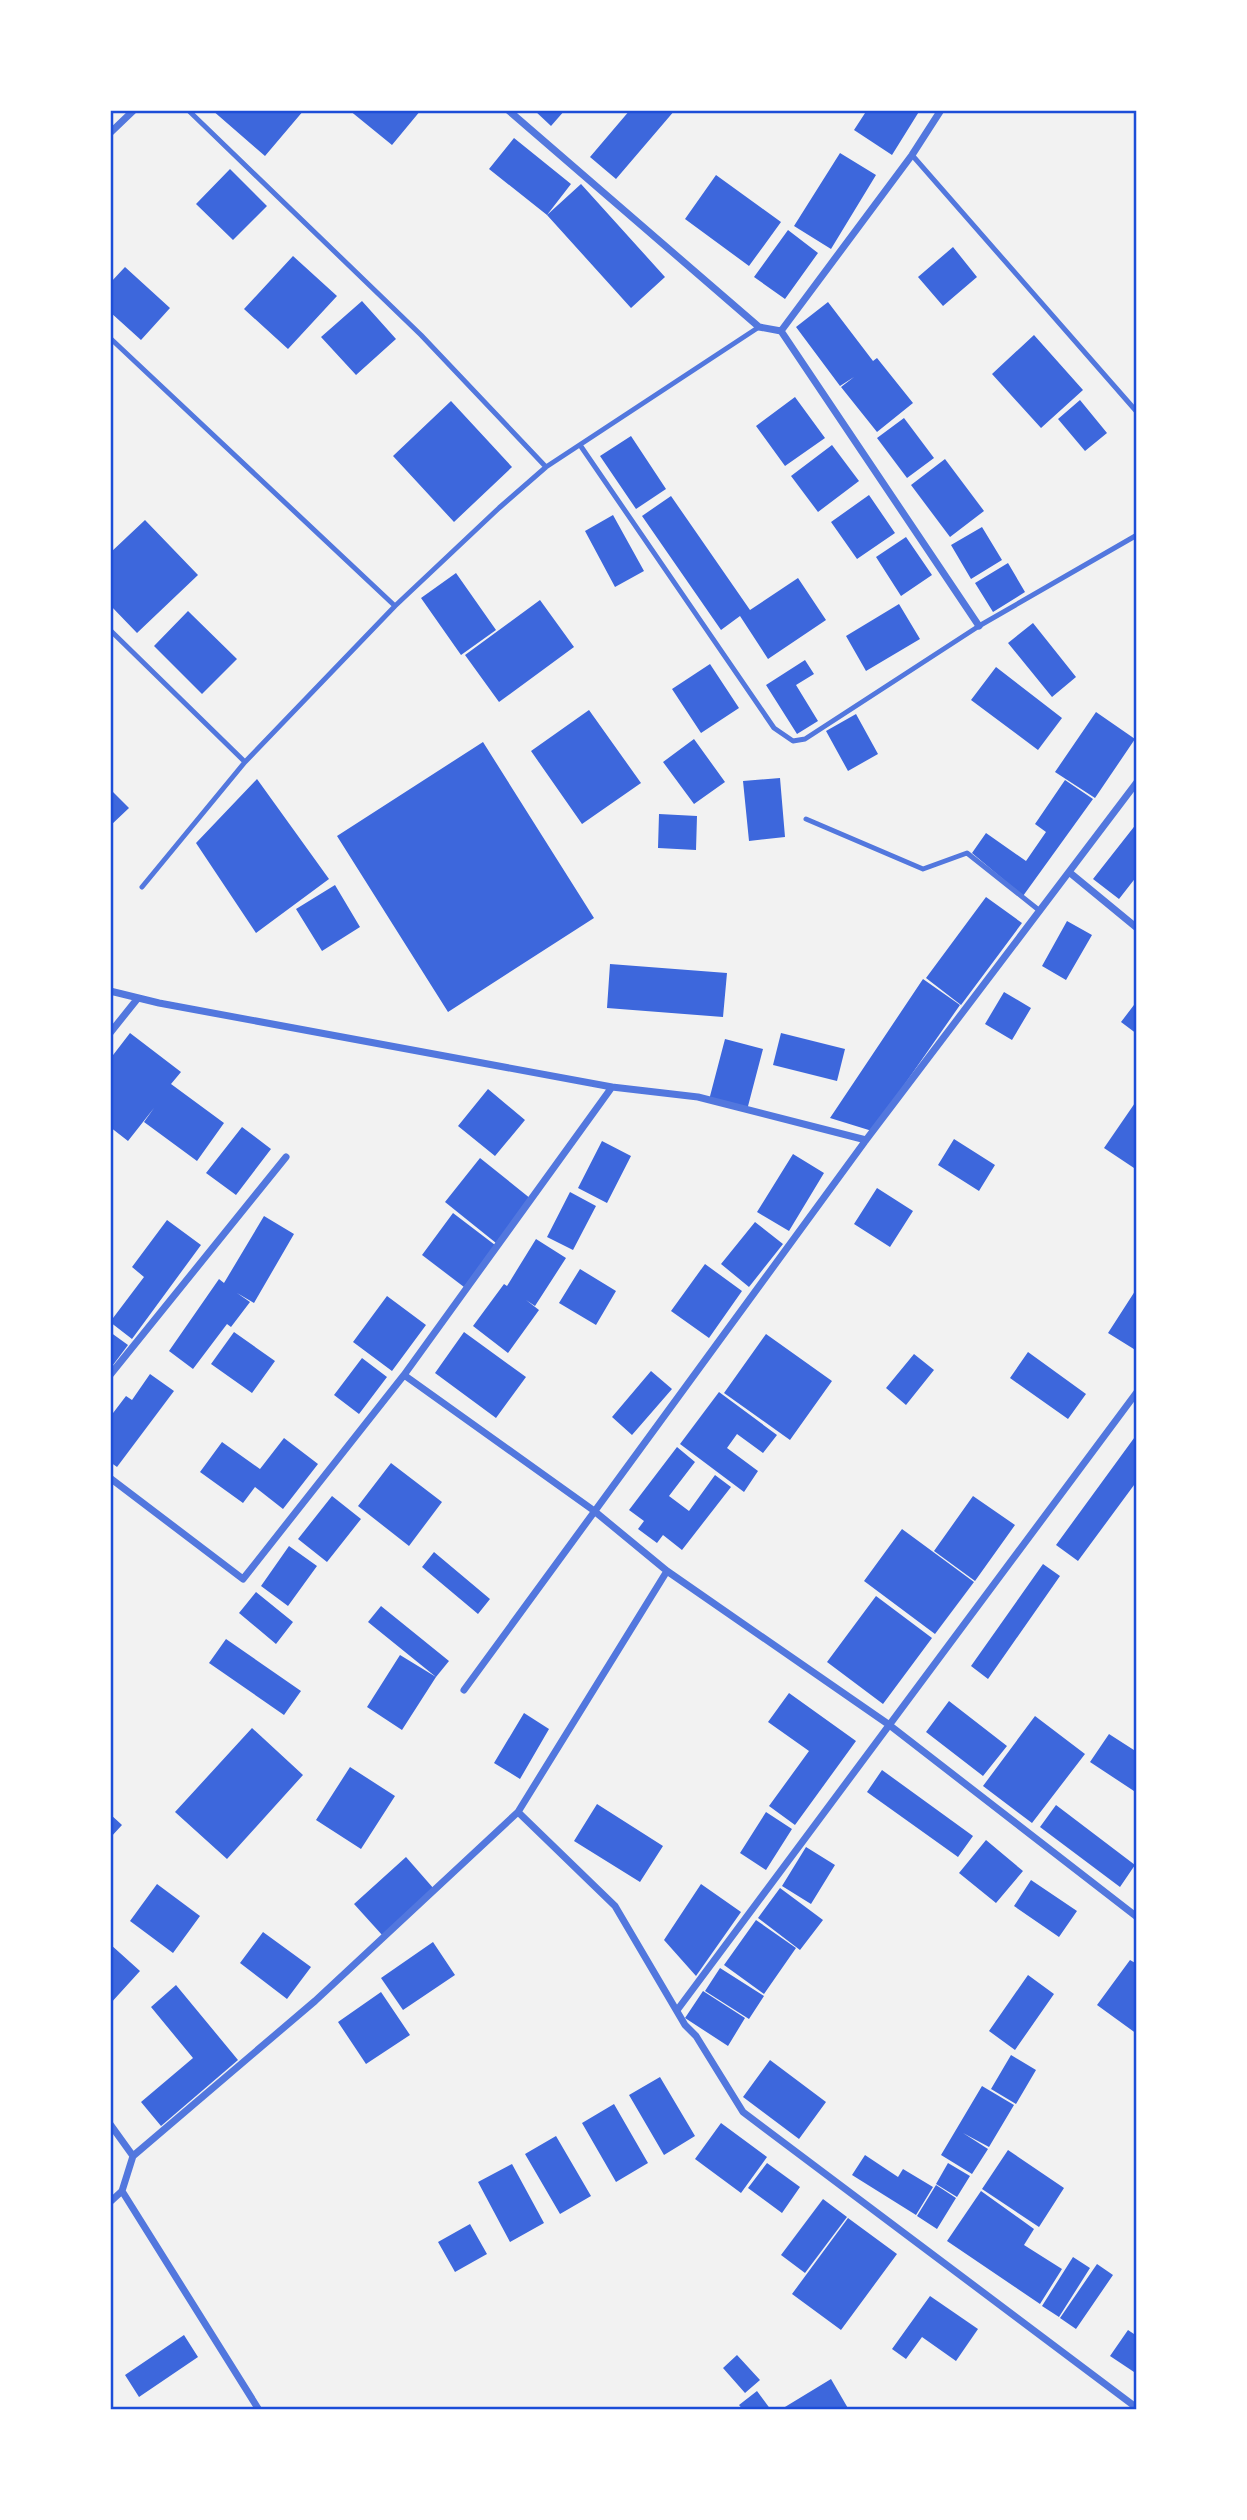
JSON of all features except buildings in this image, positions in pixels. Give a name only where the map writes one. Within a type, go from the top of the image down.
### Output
[{"type":"street","points":[[110,133],[134,110]]},
{"type":"street","points":[[508,110],[759,327],[781,331],[979,626]]},
{"type":"street","points":[[781,331],[912,155],[942,110]]},
{"type":"street","points":[[464,1690],[866,1140],[1137,782]]},
{"type":"street","points":[[1069,872],[1137,928]]},
{"type":"street","points":[[110,991],[612,1087],[698,1097],[866,1140]]},
{"type":"street","points":[[110,1033],[138,998]]},
{"type":"street","points":[[110,1478],[243,1579],[404,1375],[612,1087]]},
{"type":"street","points":[[110,1375],[286,1157]]},
{"type":"street","points":[[404,1375],[593,1510],[667,1571],[888,1724],[1137,1917]]},
{"type":"street","points":[[678,2009],[1137,1392]]},
{"type":"street","points":[[110,2202],[121,2191],[133,2156],[315,2001],[518,1812],[667,1571]]},
{"type":"street","points":[[518,1812],[615,1906],[743,2112],[1137,2408]]},
{"type":"street","points":[[110,2124],[133,2156]]},
{"type":"street","points":[[121,2191],[260,2410]]},
{"type":"lane","points":[[188,110],[421,335],[546,467]]},
{"type":"lane","points":[[912,155],[1137,412]]},
{"type":"lane","points":[[142,887],[245,762],[395,606],[546,467],[759,327]]},
{"type":"lane","points":[[110,338],[395,606]]},
{"type":"lane","points":[[580,445],[774,729],[786,739],[805,739],[979,626],[1137,534]]},
{"type":"lane","points":[[110,630],[245,762]]},
{"type":"lane","points":[[806,820],[923,869],[967,853],[1040,911]]}]
